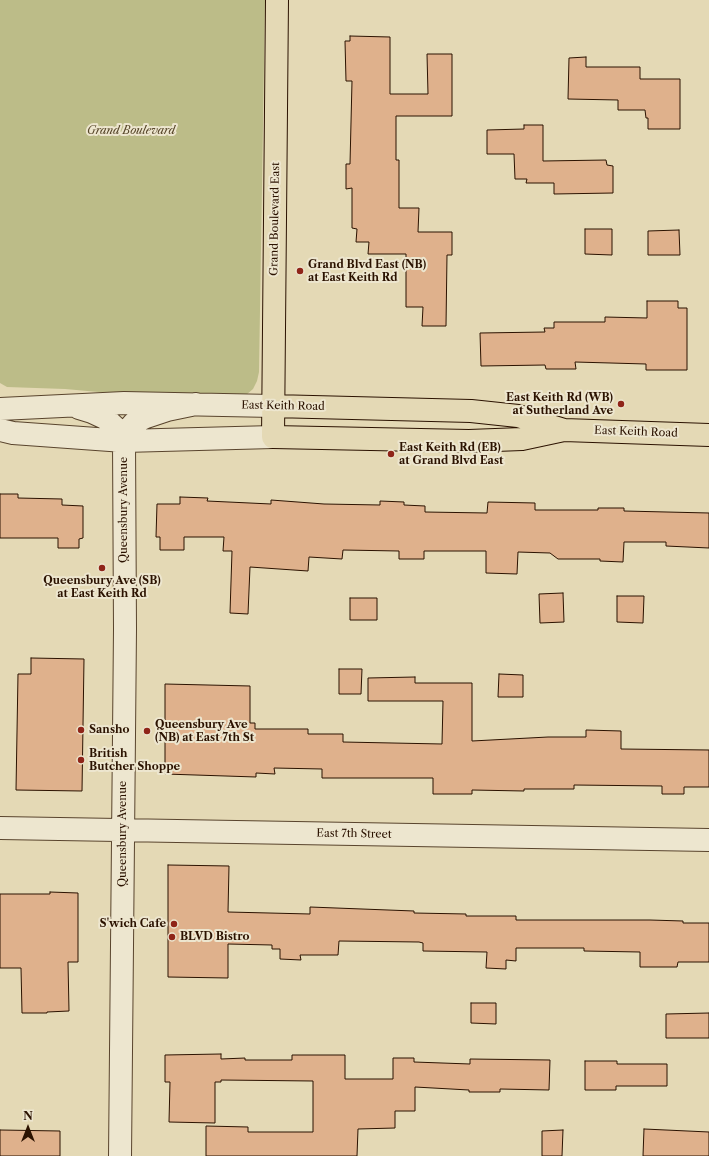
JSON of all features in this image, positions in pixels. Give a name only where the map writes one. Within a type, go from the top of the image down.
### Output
[{"type":"main road","name":"Grand Boulevard East","points":[[273,437],[277,0]]},
{"type":"main road","name":"East Keith Road","points":[[273,406],[471,411],[518,416],[564,430]]},
{"type":"main road","name":"East Keith Road","points":[[273,437],[469,441],[522,439],[564,430],[709,435]]},
{"type":"street","name":"East Keith Road","points":[[0,409],[124,402],[273,406]]},
{"type":"street","points":[[124,441],[127,431],[134,423],[167,410],[196,404]]},
{"type":"street","points":[[71,405],[105,418],[117,430],[124,441]]},
{"type":"street","name":"East Keith Road","points":[[0,430],[13,433],[124,441],[273,437]]},
{"type":"street","name":"Queensbury Avenue","points":[[120,1156],[124,830],[124,441]]},
{"type":"street","name":"East 7th Street","points":[[0,828],[709,840]]},
{"type":"green space","name":"Grand Boulevard","points":[[0,0],[265,0],[259,372],[253,389],[246,395],[121,394],[65,389],[7,387],[0,383]]},
{"type":"building","points":[[350,36],[390,37],[390,94],[428,94],[427,54],[452,54],[452,116],[396,116],[396,160],[399,160],[399,208],[419,208],[418,232],[452,232],[452,255],[447,255],[446,326],[422,326],[423,307],[406,307],[406,254],[368,254],[369,242],[356,242],[357,229],[352,228],[352,188],[346,189],[346,164],[350,164],[352,81],[346,81],[345,41],[350,41]]},
{"type":"building","points":[[586,57],[586,67],[640,67],[640,79],[680,79],[680,129],[648,129],[648,118],[646,118],[645,110],[618,110],[618,100],[568,99],[569,58]]},
{"type":"building","points":[[524,125],[543,125],[543,161],[606,160],[607,165],[613,166],[613,193],[554,194],[554,183],[526,183],[527,179],[515,179],[514,154],[487,154],[487,130],[524,129]]},
{"type":"building","points":[[585,229],[612,229],[612,255],[585,254]]},
{"type":"building","points":[[679,230],[680,255],[648,255],[648,231]]},
{"type":"building","points":[[647,301],[678,301],[678,308],[687,308],[687,370],[646,370],[646,364],[575,362],[576,369],[546,369],[545,365],[481,366],[480,333],[545,332],[544,328],[554,328],[554,322],[605,322],[605,317],[647,318]]},
{"type":"building","points":[[0,494],[18,494],[18,498],[62,499],[62,505],[83,506],[83,538],[79,539],[79,548],[58,548],[58,538],[0,538]]},
{"type":"building","points":[[180,497],[208,498],[207,501],[271,504],[271,500],[324,504],[380,505],[380,501],[404,502],[404,505],[425,506],[425,512],[487,513],[488,502],[535,503],[535,510],[598,510],[598,508],[624,508],[624,511],[709,513],[709,548],[666,546],[666,542],[624,542],[623,562],[600,561],[600,559],[558,559],[550,553],[518,552],[517,574],[486,573],[486,551],[424,551],[424,559],[399,559],[399,551],[343,550],[342,559],[309,557],[308,571],[250,567],[248,614],[230,613],[232,551],[223,551],[224,537],[184,537],[184,550],[160,550],[160,537],[156,537],[157,504],[180,504]]},
{"type":"building","points":[[563,593],[564,622],[540,623],[539,594]]},
{"type":"building","points":[[617,596],[644,596],[643,623],[617,622]]},
{"type":"building","points":[[350,598],[377,598],[377,620],[350,620]]},
{"type":"building","points":[[31,658],[84,659],[82,791],[16,790],[18,674],[31,674]]},
{"type":"building","points":[[339,669],[362,669],[361,694],[339,694]]},
{"type":"building","points":[[499,674],[523,675],[523,697],[498,697]]},
{"type":"building","points":[[415,677],[415,683],[472,683],[472,741],[548,737],[586,737],[586,730],[621,731],[621,749],[709,750],[709,787],[684,787],[684,794],[662,794],[662,786],[574,785],[574,789],[524,789],[524,791],[472,790],[472,794],[433,794],[433,778],[322,778],[322,769],[274,768],[275,774],[256,773],[256,777],[165,774],[165,684],[250,686],[250,723],[255,723],[255,729],[308,729],[308,734],[343,734],[343,742],[442,744],[443,701],[368,701],[368,678]]},
{"type":"building","points":[[168,865],[229,866],[228,912],[310,914],[310,907],[414,911],[414,913],[466,914],[466,916],[516,916],[516,920],[650,920],[683,921],[683,923],[709,923],[709,962],[678,962],[677,967],[640,967],[640,952],[584,951],[584,948],[516,948],[516,961],[506,960],[506,969],[486,968],[487,952],[423,951],[423,943],[419,942],[339,941],[338,955],[300,955],[301,960],[280,959],[280,949],[272,949],[272,945],[228,944],[228,978],[168,977]]},
{"type":"building","points":[[50,892],[78,893],[78,962],[68,962],[69,1011],[22,1013],[21,968],[0,968],[0,894],[50,894]]},
{"type":"building","points":[[471,1003],[496,1003],[496,1024],[471,1023]]},
{"type":"building","points":[[709,1013],[709,1038],[666,1038],[666,1014]]},
{"type":"building","points":[[221,1054],[221,1059],[245,1058],[245,1060],[292,1060],[292,1055],[345,1055],[345,1079],[393,1079],[393,1058],[414,1058],[414,1062],[470,1064],[470,1059],[550,1060],[549,1090],[500,1089],[500,1092],[469,1092],[469,1090],[415,1087],[415,1111],[395,1111],[395,1128],[358,1129],[357,1156],[206,1156],[206,1126],[248,1127],[248,1132],[313,1132],[313,1081],[221,1080],[221,1082],[215,1082],[215,1123],[169,1122],[170,1082],[165,1082],[165,1055]]},
{"type":"building","points":[[585,1061],[617,1061],[617,1064],[667,1064],[667,1086],[616,1086],[616,1090],[585,1090]]},
{"type":"building","points":[[644,1129],[709,1132],[709,1156],[643,1156]]},
{"type":"building","points":[[0,1130],[60,1131],[60,1156],[0,1156]]},
{"type":"building","points":[[563,1130],[562,1156],[542,1156],[542,1131]]},
{"type":"place","name":"Grand Blvd East (NB) at East Keith Rd","points":[[300,271]]},
{"type":"place","name":"East Keith Rd (WB) at Sutherland Ave","points":[[621,404]]},
{"type":"place","name":"East Keith Rd (EB) at Grand Blvd East","points":[[391,454]]},
{"type":"place","name":"Queensbury Ave (SB) at East Keith Rd","points":[[102,568]]},
{"type":"place","name":"Sansho","points":[[81,730]]},
{"type":"place","name":"Queensbury Ave (NB) at East 7th St","points":[[147,731]]},
{"type":"place","name":"British Butcher Shoppe","points":[[81,760]]},
{"type":"place","name":"S'wich Cafe","points":[[174,924]]},
{"type":"place","name":"BLVD Bistro","points":[[172,937]]}]
